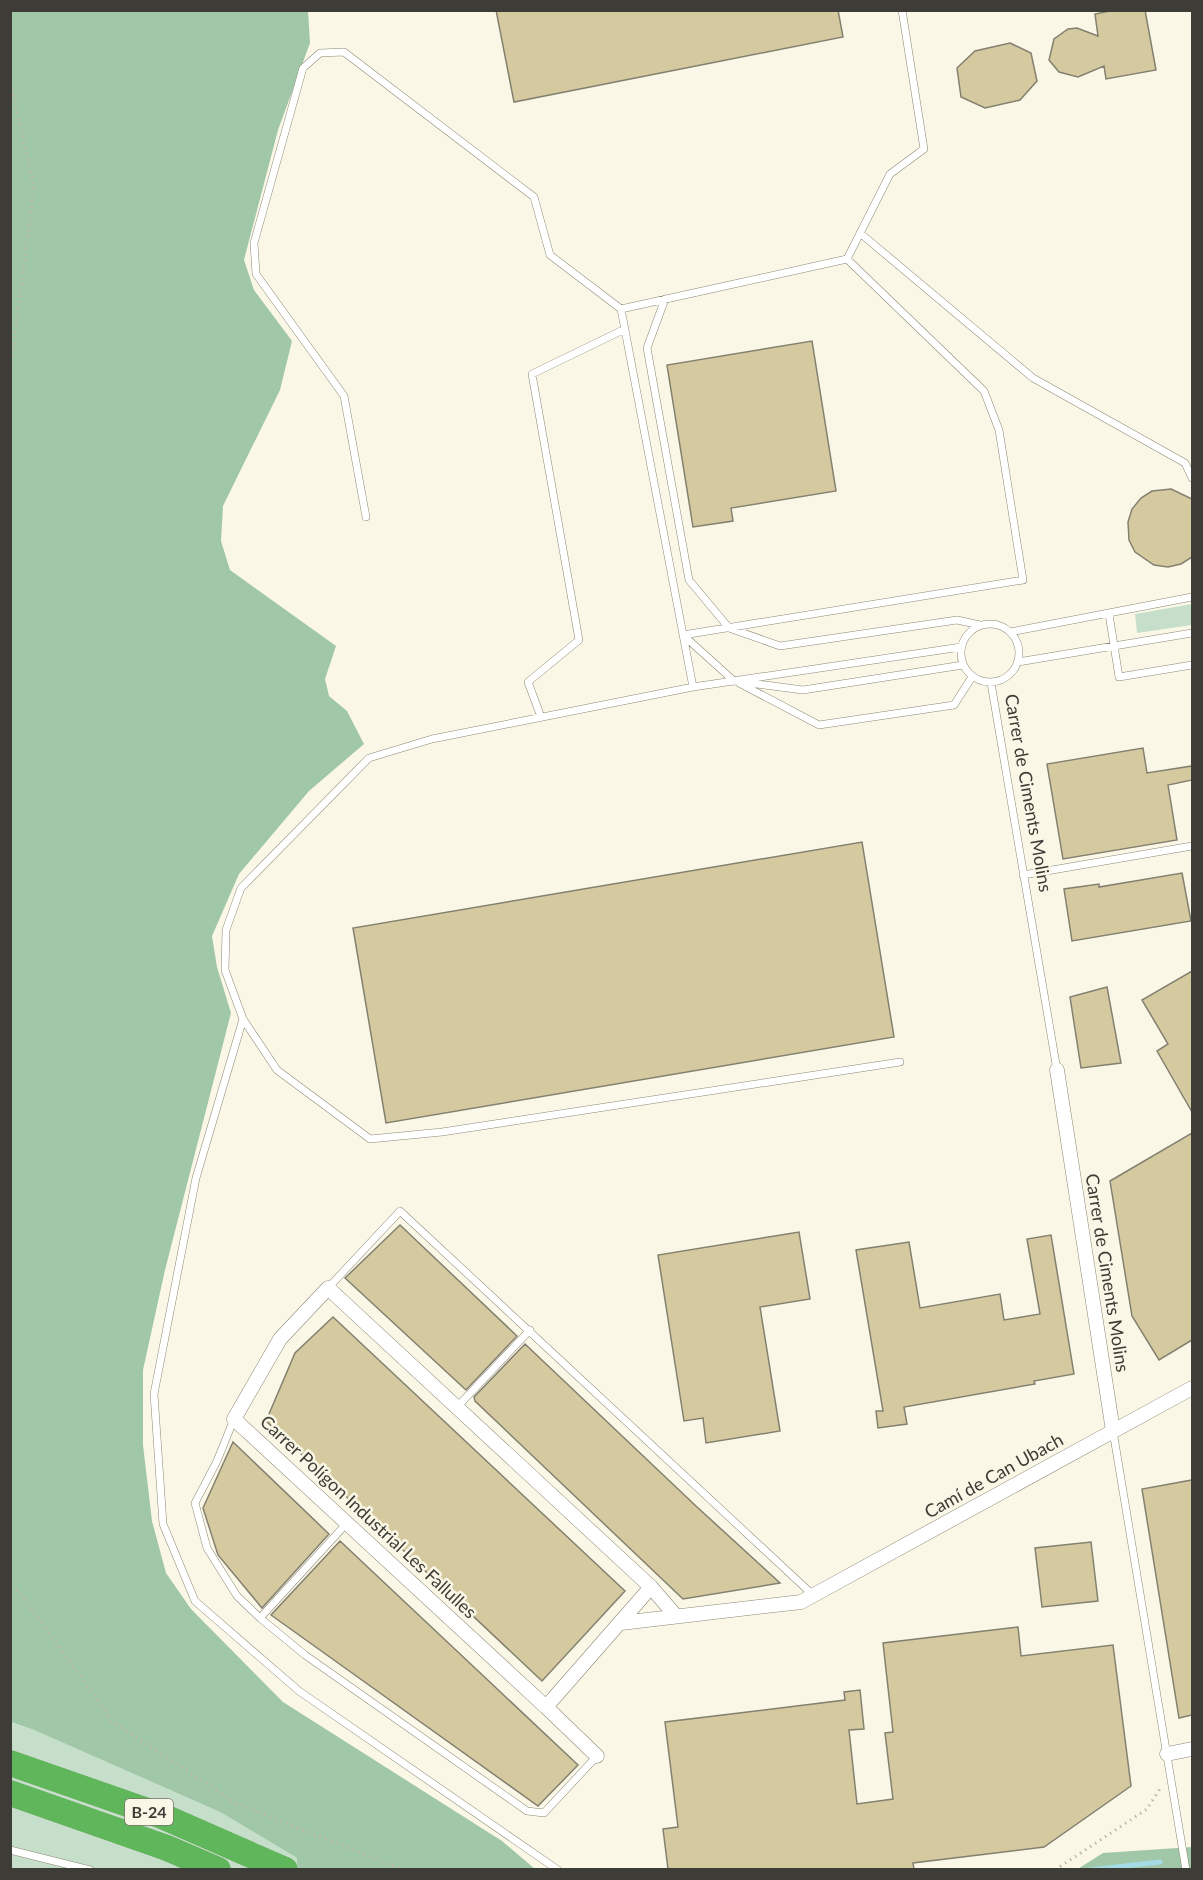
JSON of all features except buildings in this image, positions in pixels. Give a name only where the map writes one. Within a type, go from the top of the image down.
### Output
[{"type":"highway","name":"B-24","points":[[10,1763],[162,1816],[285,1869]]},
{"type":"highway","name":"B-24","points":[[10,1792],[167,1848],[218,1869]]},
{"type":"street","name":"Carrer de Ciments Molins","points":[[1057,1070],[1113,1431]]},
{"type":"street","points":[[328,1288],[651,1587],[675,1615]]},
{"type":"street","name":"Carrer Polígon Industrial Les Fallulles","points":[[328,1288],[280,1339],[234,1419],[348,1522],[597,1756]]},
{"type":"street","name":"Camí de Can Ubach","points":[[813,1595],[1192,1388]]},
{"type":"street","points":[[546,1707],[651,1587]]},
{"type":"street","points":[[621,1623],[801,1602],[813,1595]]},
{"type":"street","points":[[1167,1754],[1192,1749]]},
{"type":"lane","points":[[847,259],[890,174],[924,148],[902,10]]},
{"type":"lane","points":[[366,517],[344,396],[256,274],[254,243],[303,68],[320,53],[344,52],[534,197],[550,255],[621,309],[693,687]]},
{"type":"lane","points":[[860,233],[1033,378],[1185,463],[1192,478]]},
{"type":"lane","points":[[621,309],[847,259]]},
{"type":"lane","points":[[683,635],[1023,580],[999,430],[984,391],[847,259]]},
{"type":"lane","points":[[665,299],[647,348],[689,580],[729,628],[780,646],[957,620],[980,625],[990,624],[1010,632],[1192,597]]},
{"type":"lane","points":[[541,717],[528,682],[579,640],[532,374],[625,329]]},
{"type":"lane","points":[[1109,614],[1119,677],[1192,666]]},
{"type":"lane","points":[[980,625],[970,631],[961,647],[963,665],[972,677],[991,683],[1009,675],[1018,662],[1019,648],[1010,632]]},
{"type":"lane","points":[[1018,662],[1192,633]]},
{"type":"lane","points":[[683,635],[734,681],[819,725],[954,705],[972,677]]},
{"type":"lane","points":[[900,1062],[442,1132],[370,1139],[277,1070],[243,1019],[225,970],[226,930],[241,888],[369,758],[432,739],[693,687],[961,647]]},
{"type":"lane","points":[[734,681],[803,690],[963,665]]},
{"type":"lane","name":"Carrer de Ciments Molins","points":[[991,683],[1057,1070]]},
{"type":"lane","points":[[1023,875],[1192,846]]},
{"type":"lane","points":[[243,1019],[196,1178],[154,1394],[163,1524],[195,1601],[212,1616],[298,1691],[558,1869]]},
{"type":"lane","points":[[328,1288],[400,1211],[813,1595]]},
{"type":"lane","points":[[458,1406],[530,1330]]},
{"type":"lane","points":[[234,1419],[217,1461],[195,1503],[207,1548],[237,1596],[260,1618],[304,1655],[527,1811],[544,1814],[597,1756]]},
{"type":"lane","name":"Carrer de Ciments Molins","points":[[1113,1431],[1186,1869]]},
{"type":"lane","points":[[260,1618],[348,1522]]},
{"type":"lane","points":[[10,1850],[90,1869]]},
{"type":"path","points":[[10,83],[34,185],[10,376]]},
{"type":"path","points":[[10,1588],[18,1590],[114,1723],[236,1803],[403,1869]]},
{"type":"path","points":[[1055,1869],[1147,1809],[1170,1773]]},
{"type":"green space","points":[[10,11],[308,11],[310,43],[278,130],[244,260],[254,290],[292,341],[280,390],[223,506],[221,541],[230,570],[336,646],[325,679],[329,696],[347,711],[364,744],[309,791],[239,874],[212,936],[217,967],[231,1013],[165,1270],[143,1370],[143,1445],[152,1521],[166,1573],[191,1609],[283,1702],[502,1841],[535,1869],[297,1869],[297,1858],[220,1812],[11,1722]]},
{"type":"green space","points":[[1192,604],[1192,625],[1137,633],[1135,614]]},
{"type":"green space","points":[[10,1722],[34,1730],[220,1812],[297,1858],[297,1869],[11,1869]]},
{"type":"green space","points":[[1192,1847],[1192,1869],[1076,1870],[1103,1853]]},
{"type":"waterway","points":[[1090,1870],[1160,1862]]}]
